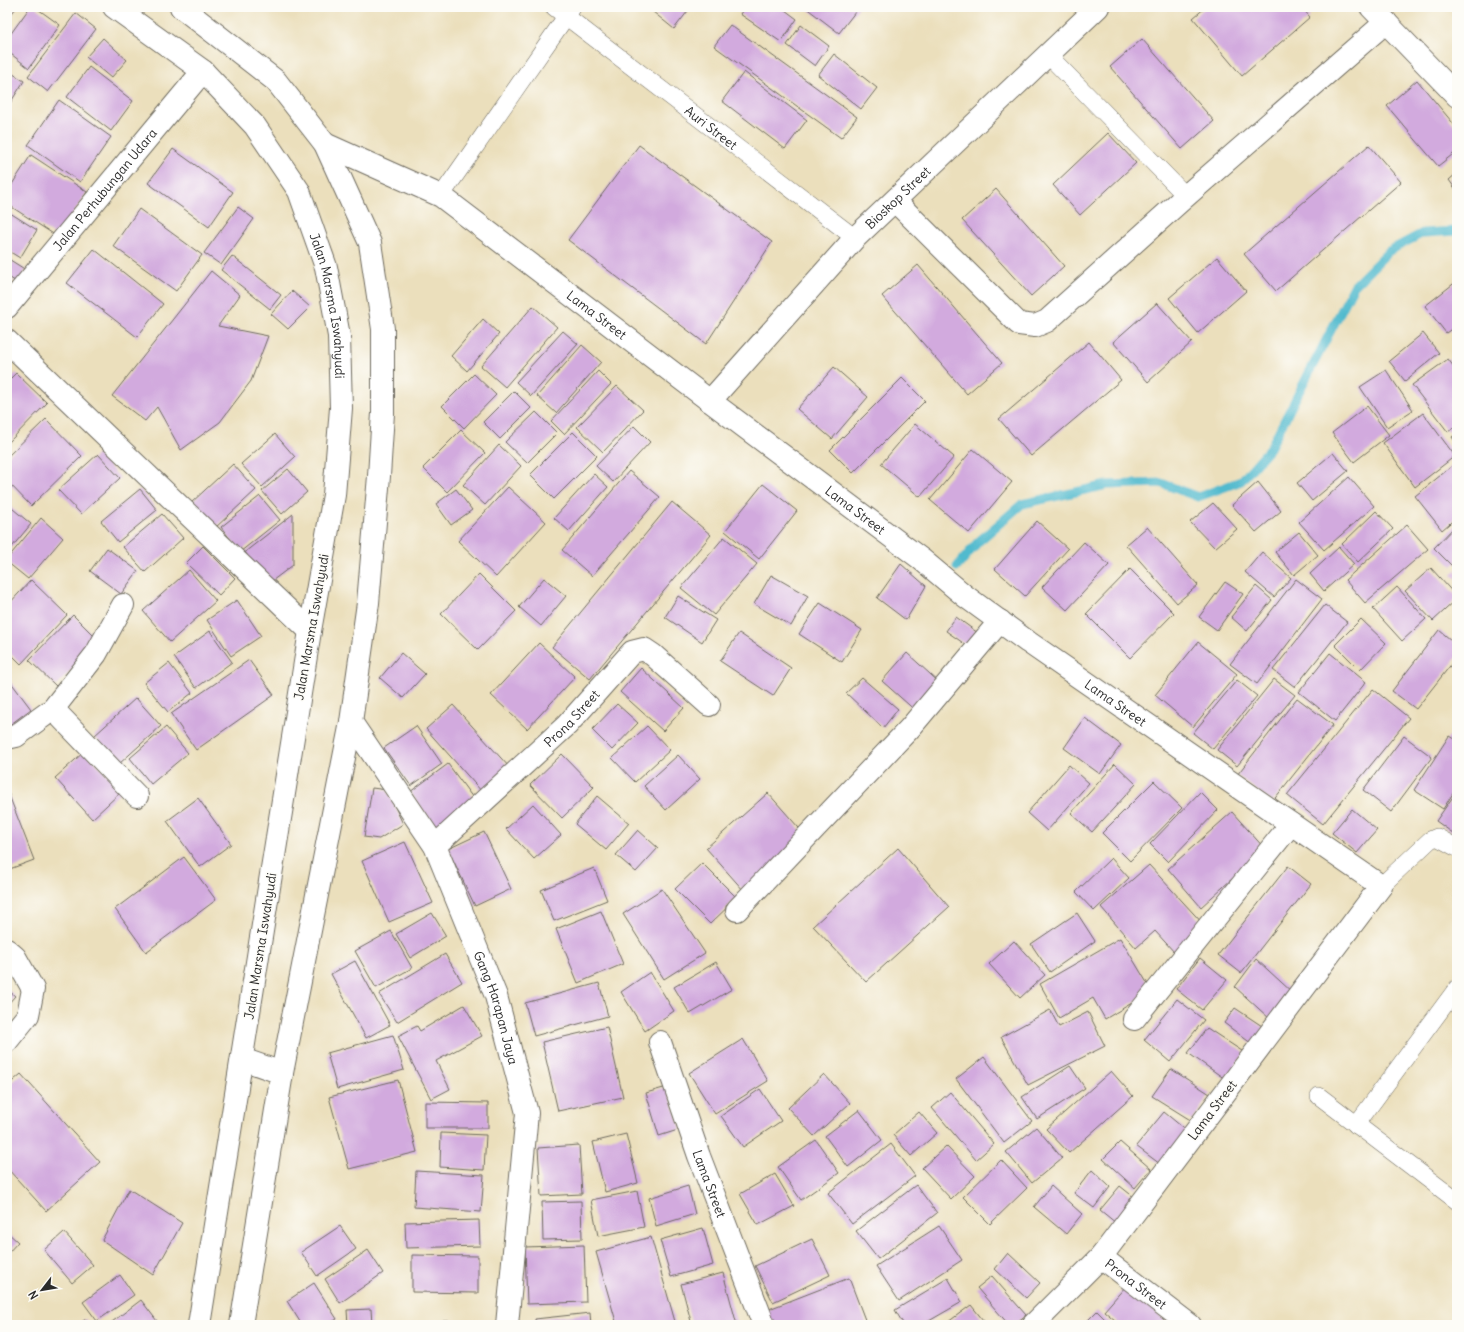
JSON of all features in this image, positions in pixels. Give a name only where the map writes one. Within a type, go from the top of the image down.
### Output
[{"type":"main road","name":"Jalan Marsma Iswahyudi","points":[[114,7],[203,71],[255,126],[299,191],[326,267],[339,336],[341,408],[334,495],[310,631],[199,1325]]},
{"type":"main road","points":[[181,7],[276,81],[325,144],[370,243],[383,329],[383,413],[379,476],[368,602],[351,722],[282,1073],[241,1325]]},
{"type":"main road","name":"Bioskop Street","points":[[710,401],[856,238],[1098,7]]},
{"type":"main road","points":[[895,201],[1019,324],[1035,326],[1047,321],[1186,196],[1379,15],[1457,96]]},
{"type":"main road","name":"Jalan Perhubungan Udara","points":[[7,308],[203,71]]},
{"type":"main road","name":"Lama Street","points":[[325,144],[441,196],[710,401],[921,559],[965,596],[1381,886],[1101,1258],[1033,1325]]},
{"type":"main road","points":[[7,341],[310,631]]},
{"type":"main road","points":[[7,738],[16,736],[53,709],[96,654],[123,605]]},
{"type":"main road","points":[[737,910],[910,728],[1000,621]]},
{"type":"main road","name":"Prona Street","points":[[435,846],[567,724],[632,652],[644,649],[654,655],[709,705]]},
{"type":"main road","points":[[53,709],[137,796]]},
{"type":"main road","name":"Gang Harapan Jaya","points":[[351,722],[435,846],[496,996],[527,1113],[507,1325]]},
{"type":"main road","points":[[1134,1019],[1290,824]]},
{"type":"main road","points":[[7,950],[15,957],[33,989],[28,1015],[7,1041]]},
{"type":"main road","name":"Lama Street","points":[[660,1042],[699,1156],[764,1325]]},
{"type":"main road","points":[[242,1059],[282,1073]]},
{"type":"main road","name":"Prona Street","points":[[1101,1258],[1190,1325]]},
{"type":"lane","name":"Auri Street","points":[[441,196],[564,10],[856,238]]},
{"type":"lane","points":[[1048,55],[1186,196]]},
{"type":"lane","name":"Lama Street","points":[[1381,886],[1430,840],[1437,837],[1457,848]]},
{"type":"lane","points":[[1356,1125],[1457,988]]},
{"type":"lane","points":[[1319,1096],[1457,1201]]},
{"type":"building","points":[[7,7],[17,7],[7,19]]},
{"type":"building","points":[[30,7],[35,7],[60,25],[29,68],[7,51],[7,39]]},
{"type":"building","points":[[647,7],[691,7],[674,29]]},
{"type":"building","points":[[745,7],[781,7],[797,19],[781,42],[740,14]]},
{"type":"building","points":[[805,7],[859,7],[839,33]]},
{"type":"building","points":[[1206,7],[1301,7],[1310,17],[1242,76],[1193,18]]},
{"type":"building","points":[[76,13],[96,29],[48,92],[28,76]]},
{"type":"building","points":[[730,25],[857,117],[841,138],[714,46]]},
{"type":"building","points":[[801,25],[829,46],[815,66],[787,45]]},
{"type":"building","points":[[103,38],[127,60],[111,78],[86,57]]},
{"type":"building","points":[[1142,39],[1214,121],[1182,149],[1110,67]]},
{"type":"building","points":[[834,54],[877,88],[861,109],[818,75]]},
{"type":"building","points":[[89,67],[133,101],[111,131],[67,97]]},
{"type":"building","points":[[7,70],[24,81],[7,108]]},
{"type":"building","points":[[744,72],[807,120],[785,149],[722,101]]},
{"type":"building","points":[[1417,80],[1457,128],[1457,151],[1438,166],[1387,106]]},
{"type":"building","points":[[59,100],[111,137],[80,182],[28,145]]},
{"type":"building","points":[[1108,133],[1136,163],[1080,215],[1053,185]]},
{"type":"building","points":[[639,145],[772,242],[706,344],[568,240]]},
{"type":"building","points":[[1369,145],[1401,182],[1276,291],[1244,254]]},
{"type":"building","points":[[173,149],[233,192],[209,227],[148,183]]},
{"type":"building","points":[[31,155],[87,192],[58,237],[7,204],[7,192]]},
{"type":"building","points":[[1457,173],[1457,191],[1449,180]]},
{"type":"building","points":[[996,189],[1064,266],[1031,296],[962,220]]},
{"type":"building","points":[[238,207],[254,219],[221,265],[204,253]]},
{"type":"building","points":[[139,209],[202,255],[176,291],[113,246]]},
{"type":"building","points":[[7,211],[37,230],[20,258],[7,250]]},
{"type":"building","points":[[94,249],[163,304],[137,337],[67,283]]},
{"type":"building","points":[[232,256],[281,295],[270,309],[221,270]]},
{"type":"building","points":[[1217,257],[1246,291],[1198,333],[1169,298]]},
{"type":"building","points":[[7,258],[26,270],[18,283],[7,276]]},
{"type":"building","points":[[918,265],[1002,363],[967,394],[882,296]]},
{"type":"building","points":[[211,271],[240,295],[218,326],[268,336],[251,381],[220,422],[181,450],[157,407],[145,421],[112,396]]},
{"type":"building","points":[[1457,281],[1457,325],[1446,333],[1425,306]]},
{"type":"building","points":[[292,291],[310,307],[288,329],[271,314]]},
{"type":"building","points":[[1157,303],[1192,342],[1148,382],[1113,342]]},
{"type":"building","points":[[533,306],[557,327],[505,387],[481,366]]},
{"type":"building","points":[[483,319],[499,334],[467,371],[451,356]]},
{"type":"building","points":[[563,331],[578,344],[531,396],[516,382]]},
{"type":"building","points":[[1423,333],[1439,353],[1405,381],[1389,361]]},
{"type":"building","points":[[1457,334],[1457,345],[1452,339]]},
{"type":"building","points":[[1089,342],[1121,380],[1031,456],[999,419]]},
{"type":"building","points":[[582,345],[601,362],[556,413],[537,396]]},
{"type":"building","points":[[1448,359],[1457,371],[1457,425],[1448,432],[1412,385]]},
{"type":"building","points":[[834,367],[868,397],[832,439],[797,409]]},
{"type":"building","points":[[1386,370],[1413,410],[1387,427],[1360,387]]},
{"type":"building","points":[[598,371],[611,384],[564,434],[551,421]]},
{"type":"building","points":[[16,373],[47,403],[7,444],[7,382]]},
{"type":"building","points":[[474,374],[496,395],[464,428],[442,406]]},
{"type":"building","points":[[902,378],[925,401],[853,473],[830,450]]},
{"type":"building","points":[[617,386],[643,410],[603,452],[577,427]]},
{"type":"building","points":[[514,391],[531,408],[500,439],[483,422]]},
{"type":"building","points":[[1367,406],[1389,435],[1354,462],[1332,433]]},
{"type":"building","points":[[536,412],[557,433],[527,463],[505,442]]},
{"type":"building","points":[[1423,413],[1455,456],[1415,487],[1383,443]]},
{"type":"building","points":[[46,419],[82,456],[31,506],[7,481],[7,457]]},
{"type":"building","points":[[915,424],[954,457],[920,497],[881,464]]},
{"type":"building","points":[[634,426],[650,442],[613,482],[596,466]]},
{"type":"building","points":[[461,430],[485,453],[447,492],[423,468]]},
{"type":"building","points":[[573,432],[597,456],[554,499],[530,475]]},
{"type":"building","points":[[1457,433],[1457,444],[1452,437]]},
{"type":"building","points":[[275,434],[295,457],[262,487],[241,464]]},
{"type":"building","points":[[499,445],[521,466],[485,505],[463,485]]},
{"type":"building","points":[[973,449],[1012,482],[969,533],[930,500]]},
{"type":"building","points":[[1333,453],[1348,471],[1312,501],[1297,483]]},
{"type":"building","points":[[98,454],[120,478],[81,514],[58,490]]},
{"type":"building","points":[[1457,462],[1457,517],[1442,530],[1415,496]]},
{"type":"building","points":[[233,464],[256,490],[215,528],[191,503]]},
{"type":"building","points":[[288,469],[307,492],[282,514],[262,491]]},
{"type":"building","points":[[629,471],[660,497],[592,576],[562,550]]},
{"type":"building","points":[[594,474],[608,487],[569,531],[554,518]]},
{"type":"building","points":[[1349,477],[1374,506],[1324,550],[1299,522]]},
{"type":"building","points":[[1258,482],[1281,511],[1256,532],[1232,505]]},
{"type":"building","points":[[763,484],[797,511],[759,559],[725,531]]},
{"type":"building","points":[[508,487],[546,522],[496,577],[458,541]]},
{"type":"building","points":[[140,489],[157,510],[118,542],[101,521]]},
{"type":"building","points":[[456,489],[472,510],[451,525],[436,504]]},
{"type":"building","points":[[260,496],[280,520],[240,552],[221,527]]},
{"type":"building","points":[[672,502],[711,535],[590,679],[552,647]]},
{"type":"building","points":[[1213,503],[1237,529],[1215,548],[1190,522]]},
{"type":"building","points":[[7,504],[31,524],[7,553]]},
{"type":"building","points":[[1376,511],[1393,529],[1358,562],[1342,544]]},
{"type":"building","points":[[162,514],[183,538],[145,572],[123,547]]},
{"type":"building","points":[[293,514],[293,565],[268,584],[245,552]]},
{"type":"building","points":[[41,518],[63,538],[28,579],[7,562],[7,559]]},
{"type":"building","points":[[1037,521],[1068,549],[1025,596],[995,569]]},
{"type":"building","points":[[1457,524],[1457,561],[1452,566],[1434,548]]},
{"type":"building","points":[[1407,525],[1428,549],[1365,603],[1345,580]]},
{"type":"building","points":[[1147,527],[1198,585],[1177,603],[1126,545]]},
{"type":"building","points":[[1299,532],[1318,555],[1294,575],[1275,552]]},
{"type":"building","points":[[724,537],[757,564],[714,615],[681,588]]},
{"type":"building","points":[[1084,542],[1109,565],[1067,610],[1042,587]]},
{"type":"building","points":[[203,546],[235,578],[219,595],[186,563]]},
{"type":"building","points":[[1339,547],[1354,564],[1324,591],[1310,574]]},
{"type":"building","points":[[107,548],[138,571],[121,594],[90,571]]},
{"type":"building","points":[[1262,552],[1291,578],[1274,597],[1245,572]]},
{"type":"building","points":[[901,564],[926,586],[906,620],[877,598]]},
{"type":"building","points":[[1431,568],[1457,597],[1457,599],[1433,621],[1405,591]]},
{"type":"building","points":[[1130,569],[1174,613],[1130,658],[1086,614]]},
{"type":"building","points":[[1457,569],[1457,579],[1452,575]]},
{"type":"building","points":[[189,570],[216,601],[170,642],[143,611]]},
{"type":"building","points":[[479,574],[516,611],[478,650],[441,614]]},
{"type":"building","points":[[771,575],[808,596],[791,626],[754,604]]},
{"type":"building","points":[[544,578],[566,596],[541,626],[519,607]]},
{"type":"building","points":[[1296,579],[1322,599],[1257,684],[1230,664]]},
{"type":"building","points":[[31,580],[67,615],[21,664],[7,650],[7,606]]},
{"type":"building","points":[[1225,582],[1243,594],[1217,630],[1199,617]]},
{"type":"building","points":[[1256,586],[1272,600],[1247,631],[1231,617]]},
{"type":"building","points":[[1397,587],[1426,619],[1402,641],[1373,609]]},
{"type":"building","points":[[678,596],[716,620],[702,642],[665,617]]},
{"type":"building","points":[[237,600],[261,636],[231,656],[207,620]]},
{"type":"building","points":[[820,603],[862,630],[842,662],[799,634]]},
{"type":"building","points":[[1325,605],[1347,622],[1295,687],[1273,670]]},
{"type":"building","points":[[73,615],[99,641],[56,686],[29,660]]},
{"type":"building","points":[[956,617],[978,633],[969,647],[946,631]]},
{"type":"building","points":[[1361,619],[1386,643],[1360,670],[1335,645]]},
{"type":"building","points":[[1439,630],[1457,645],[1457,657],[1416,709],[1392,691]]},
{"type":"building","points":[[210,631],[232,662],[196,688],[174,657]]},
{"type":"building","points":[[739,633],[791,668],[773,696],[720,661]]},
{"type":"building","points":[[1198,642],[1237,674],[1193,727],[1155,695]]},
{"type":"building","points":[[539,643],[575,677],[527,729],[491,695]]},
{"type":"building","points":[[401,653],[425,674],[403,698],[380,678]]},
{"type":"building","points":[[907,653],[942,685],[918,713],[882,681]]},
{"type":"building","points":[[1330,653],[1366,682],[1335,721],[1299,692]]},
{"type":"building","points":[[249,660],[274,695],[196,750],[171,714]]},
{"type":"building","points":[[169,663],[192,693],[168,712],[144,683]]},
{"type":"building","points":[[641,668],[684,708],[663,731],[620,692]]},
{"type":"building","points":[[7,677],[31,709],[7,727]]},
{"type":"building","points":[[862,678],[898,709],[883,728],[846,693]]},
{"type":"building","points":[[1274,679],[1295,695],[1237,766],[1217,750]]},
{"type":"building","points":[[1237,680],[1257,696],[1213,749],[1193,733]]},
{"type":"building","points":[[1373,689],[1409,718],[1323,824],[1287,795]]},
{"type":"building","points":[[136,698],[161,726],[119,764],[94,736]]},
{"type":"building","points":[[1297,698],[1333,725],[1272,802],[1237,775]]},
{"type":"building","points":[[617,704],[638,723],[612,750],[592,730]]},
{"type":"building","points":[[453,705],[510,768],[483,793],[426,729]]},
{"type":"building","points":[[1085,718],[1121,745],[1100,774],[1064,748]]},
{"type":"building","points":[[416,726],[442,764],[411,786],[384,748]]},
{"type":"building","points":[[647,726],[670,750],[635,782],[612,758]]},
{"type":"building","points":[[166,727],[188,753],[151,784],[130,758]]},
{"type":"building","points":[[1404,736],[1432,757],[1391,812],[1363,790]]},
{"type":"building","points":[[1449,736],[1457,741],[1457,787],[1443,809],[1414,790]]},
{"type":"building","points":[[85,751],[122,791],[92,819],[55,778]]},
{"type":"building","points":[[562,754],[594,787],[562,818],[530,785]]},
{"type":"building","points":[[678,755],[700,779],[666,810],[644,786]]},
{"type":"building","points":[[448,764],[476,802],[438,830],[410,792]]},
{"type":"building","points":[[1115,764],[1136,784],[1092,832],[1071,813]]},
{"type":"building","points":[[1069,765],[1089,783],[1047,831],[1027,813]]},
{"type":"building","points":[[1154,781],[1182,808],[1130,861],[1102,833]]},
{"type":"building","points":[[372,788],[387,790],[403,824],[379,839],[364,837]]},
{"type":"building","points":[[7,790],[34,860],[7,870]]},
{"type":"building","points":[[1457,791],[1457,836],[1436,821]]},
{"type":"building","points":[[1200,792],[1218,810],[1168,862],[1150,844]]},
{"type":"building","points":[[768,793],[806,836],[744,891],[706,848]]},
{"type":"building","points":[[597,796],[629,823],[606,850],[575,824]]},
{"type":"building","points":[[198,798],[231,844],[200,867],[167,821]]},
{"type":"building","points":[[533,804],[561,835],[534,859],[506,829]]},
{"type":"building","points":[[1352,809],[1377,830],[1357,853],[1332,833]]},
{"type":"building","points":[[1232,812],[1265,849],[1201,907],[1168,869]]},
{"type":"building","points":[[638,830],[658,848],[636,872],[616,855]]},
{"type":"building","points":[[484,832],[511,889],[475,906],[448,849]]},
{"type":"building","points":[[405,842],[433,903],[389,922],[362,861]]},
{"type":"building","points":[[898,848],[949,907],[866,982],[813,926]]},
{"type":"building","points":[[184,857],[216,900],[146,952],[115,909]]},
{"type":"building","points":[[1111,858],[1129,878],[1094,911],[1076,892]]},
{"type":"building","points":[[702,863],[737,898],[710,924],[675,889]]},
{"type":"building","points":[[1149,865],[1205,926],[1175,953],[1155,931],[1136,948],[1101,907]]},
{"type":"building","points":[[1288,866],[1311,884],[1241,973],[1218,955]]},
{"type":"building","points":[[594,868],[607,900],[554,921],[541,890]]},
{"type":"building","points":[[662,889],[705,953],[664,979],[623,914]]},
{"type":"building","points":[[601,911],[623,964],[578,983],[556,929]]},
{"type":"building","points":[[432,913],[446,936],[410,958],[396,934]]},
{"type":"building","points":[[1077,913],[1095,941],[1050,972],[1031,944]]},
{"type":"building","points":[[391,931],[412,968],[376,988],[355,951]]},
{"type":"building","points":[[1120,938],[1152,991],[1105,1019],[1093,998],[1059,1018],[1040,984]]},
{"type":"building","points":[[1014,941],[1045,975],[1020,998],[989,964]]},
{"type":"building","points":[[445,954],[462,982],[397,1022],[379,994]]},
{"type":"building","points":[[1200,958],[1227,980],[1202,1010],[1176,989]]},
{"type":"building","points":[[1256,959],[1293,993],[1270,1019],[1235,987]]},
{"type":"building","points":[[355,961],[390,1025],[366,1038],[331,974]]},
{"type":"building","points":[[716,962],[732,989],[690,1014],[674,987]]},
{"type":"building","points":[[650,972],[674,1011],[645,1031],[621,992]]},
{"type":"building","points":[[599,983],[608,1016],[534,1036],[525,1003]]},
{"type":"building","points":[[7,989],[15,996],[7,1005]]},
{"type":"building","points":[[1177,999],[1204,1020],[1170,1062],[1144,1040]]},
{"type":"building","points":[[464,1005],[482,1036],[436,1061],[450,1089],[431,1099],[398,1036],[417,1026],[420,1031]]},
{"type":"building","points":[[1235,1008],[1265,1028],[1252,1044],[1224,1023]]},
{"type":"building","points":[[1050,1010],[1059,1027],[1088,1012],[1105,1046],[1028,1085],[1001,1037]]},
{"type":"building","points":[[607,1027],[623,1097],[558,1111],[542,1042]]},
{"type":"building","points":[[1207,1028],[1245,1053],[1225,1079],[1188,1053]]},
{"type":"building","points":[[393,1035],[404,1070],[337,1089],[327,1053]]},
{"type":"building","points":[[743,1039],[768,1081],[715,1114],[689,1073]]},
{"type":"building","points":[[984,1057],[1032,1121],[1004,1143],[956,1079]]},
{"type":"building","points":[[1070,1066],[1085,1088],[1037,1119],[1022,1097]]},
{"type":"building","points":[[1171,1069],[1210,1094],[1192,1121],[1152,1096]]},
{"type":"building","points":[[1111,1071],[1133,1096],[1069,1153],[1046,1129]]},
{"type":"building","points":[[21,1074],[100,1162],[46,1211],[7,1168],[7,1086]]},
{"type":"building","points":[[824,1074],[850,1103],[814,1136],[788,1108]]},
{"type":"building","points":[[398,1080],[417,1152],[349,1169],[329,1097]]},
{"type":"building","points":[[667,1087],[681,1129],[659,1136],[646,1093]]},
{"type":"building","points":[[760,1089],[781,1121],[743,1147],[721,1116]]},
{"type":"building","points":[[950,1092],[994,1144],[976,1160],[932,1108]]},
{"type":"building","points":[[425,1102],[488,1103],[488,1128],[425,1128]]},
{"type":"building","points":[[859,1110],[882,1140],[848,1167],[825,1136]]},
{"type":"building","points":[[919,1112],[937,1133],[911,1156],[893,1135]]},
{"type":"building","points":[[1164,1112],[1187,1131],[1160,1164],[1136,1146]]},
{"type":"building","points":[[1036,1127],[1062,1158],[1032,1183],[1006,1152]]},
{"type":"building","points":[[441,1133],[486,1135],[484,1170],[440,1167]]},
{"type":"building","points":[[626,1134],[638,1183],[605,1192],[593,1142]]},
{"type":"building","points":[[816,1140],[839,1173],[801,1200],[778,1167]]},
{"type":"building","points":[[1120,1142],[1151,1169],[1135,1188],[1103,1159]]},
{"type":"building","points":[[891,1144],[915,1176],[852,1224],[828,1193]]},
{"type":"building","points":[[579,1145],[582,1194],[541,1196],[538,1148]]},
{"type":"building","points":[[946,1146],[975,1176],[951,1199],[922,1168]]},
{"type":"building","points":[[1001,1160],[1027,1188],[990,1224],[963,1197]]},
{"type":"building","points":[[1092,1170],[1110,1187],[1094,1208],[1074,1193]]},
{"type":"building","points":[[416,1171],[484,1175],[481,1212],[414,1207]]},
{"type":"building","points":[[775,1174],[794,1206],[758,1225],[740,1194]]},
{"type":"building","points":[[916,1185],[937,1213],[878,1259],[856,1231]]},
{"type":"building","points":[[688,1186],[695,1214],[656,1226],[649,1198]]},
{"type":"building","points":[[1051,1186],[1082,1214],[1066,1234],[1034,1207]]},
{"type":"building","points":[[1120,1186],[1135,1198],[1116,1223],[1100,1210]]},
{"type":"building","points":[[129,1189],[182,1223],[153,1275],[102,1240]]},
{"type":"building","points":[[637,1191],[644,1227],[598,1236],[591,1200]]},
{"type":"building","points":[[581,1201],[582,1239],[543,1240],[542,1202]]},
{"type":"building","points":[[479,1220],[480,1246],[406,1248],[405,1222]]},
{"type":"building","points":[[340,1226],[356,1249],[317,1276],[301,1252]]},
{"type":"building","points":[[939,1226],[962,1260],[899,1301],[876,1266]]},
{"type":"building","points":[[703,1228],[713,1265],[671,1277],[660,1240]]},
{"type":"building","points":[[7,1232],[18,1242],[7,1254]]},
{"type":"building","points":[[64,1232],[93,1265],[72,1283],[44,1250]]},
{"type":"building","points":[[651,1237],[676,1325],[617,1325],[596,1252]]},
{"type":"building","points":[[812,1239],[830,1275],[773,1302],[755,1266]]},
{"type":"building","points":[[584,1245],[586,1302],[527,1304],[525,1247]]},
{"type":"building","points":[[368,1250],[383,1273],[340,1303],[325,1279]]},
{"type":"building","points":[[1008,1253],[1040,1283],[1026,1298],[995,1269]]},
{"type":"building","points":[[412,1255],[478,1256],[478,1293],[412,1292]]},
{"type":"building","points":[[723,1273],[737,1325],[692,1325],[681,1284]]},
{"type":"building","points":[[120,1275],[134,1295],[97,1321],[83,1302]]},
{"type":"building","points":[[992,1276],[1026,1315],[1013,1325],[1009,1325],[977,1288]]},
{"type":"building","points":[[849,1278],[867,1325],[770,1325],[764,1311]]},
{"type":"building","points":[[948,1278],[962,1302],[922,1325],[904,1325],[895,1310]]},
{"type":"building","points":[[314,1283],[337,1319],[327,1325],[302,1325],[287,1301]]},
{"type":"building","points":[[1126,1286],[1171,1325],[1121,1325],[1104,1311]]},
{"type":"building","points":[[141,1300],[160,1325],[108,1325]]},
{"type":"building","points":[[971,1305],[987,1325],[944,1325]]},
{"type":"building","points":[[371,1309],[372,1325],[348,1325],[347,1310]]},
{"type":"building","points":[[1097,1311],[1111,1325],[1083,1325]]},
{"type":"building","points":[[590,1313],[591,1325],[536,1325],[535,1319]]},
{"type":"building","points":[[86,1319],[90,1325],[77,1325]]},
{"type":"building","points":[[443,1321],[477,1322],[477,1325],[443,1325]]},
{"type":"waterway","points":[[957,567],[978,542],[1022,504],[1107,485],[1161,483],[1198,497],[1241,481],[1270,448],[1354,286],[1389,251],[1423,233],[1457,231]]}]
